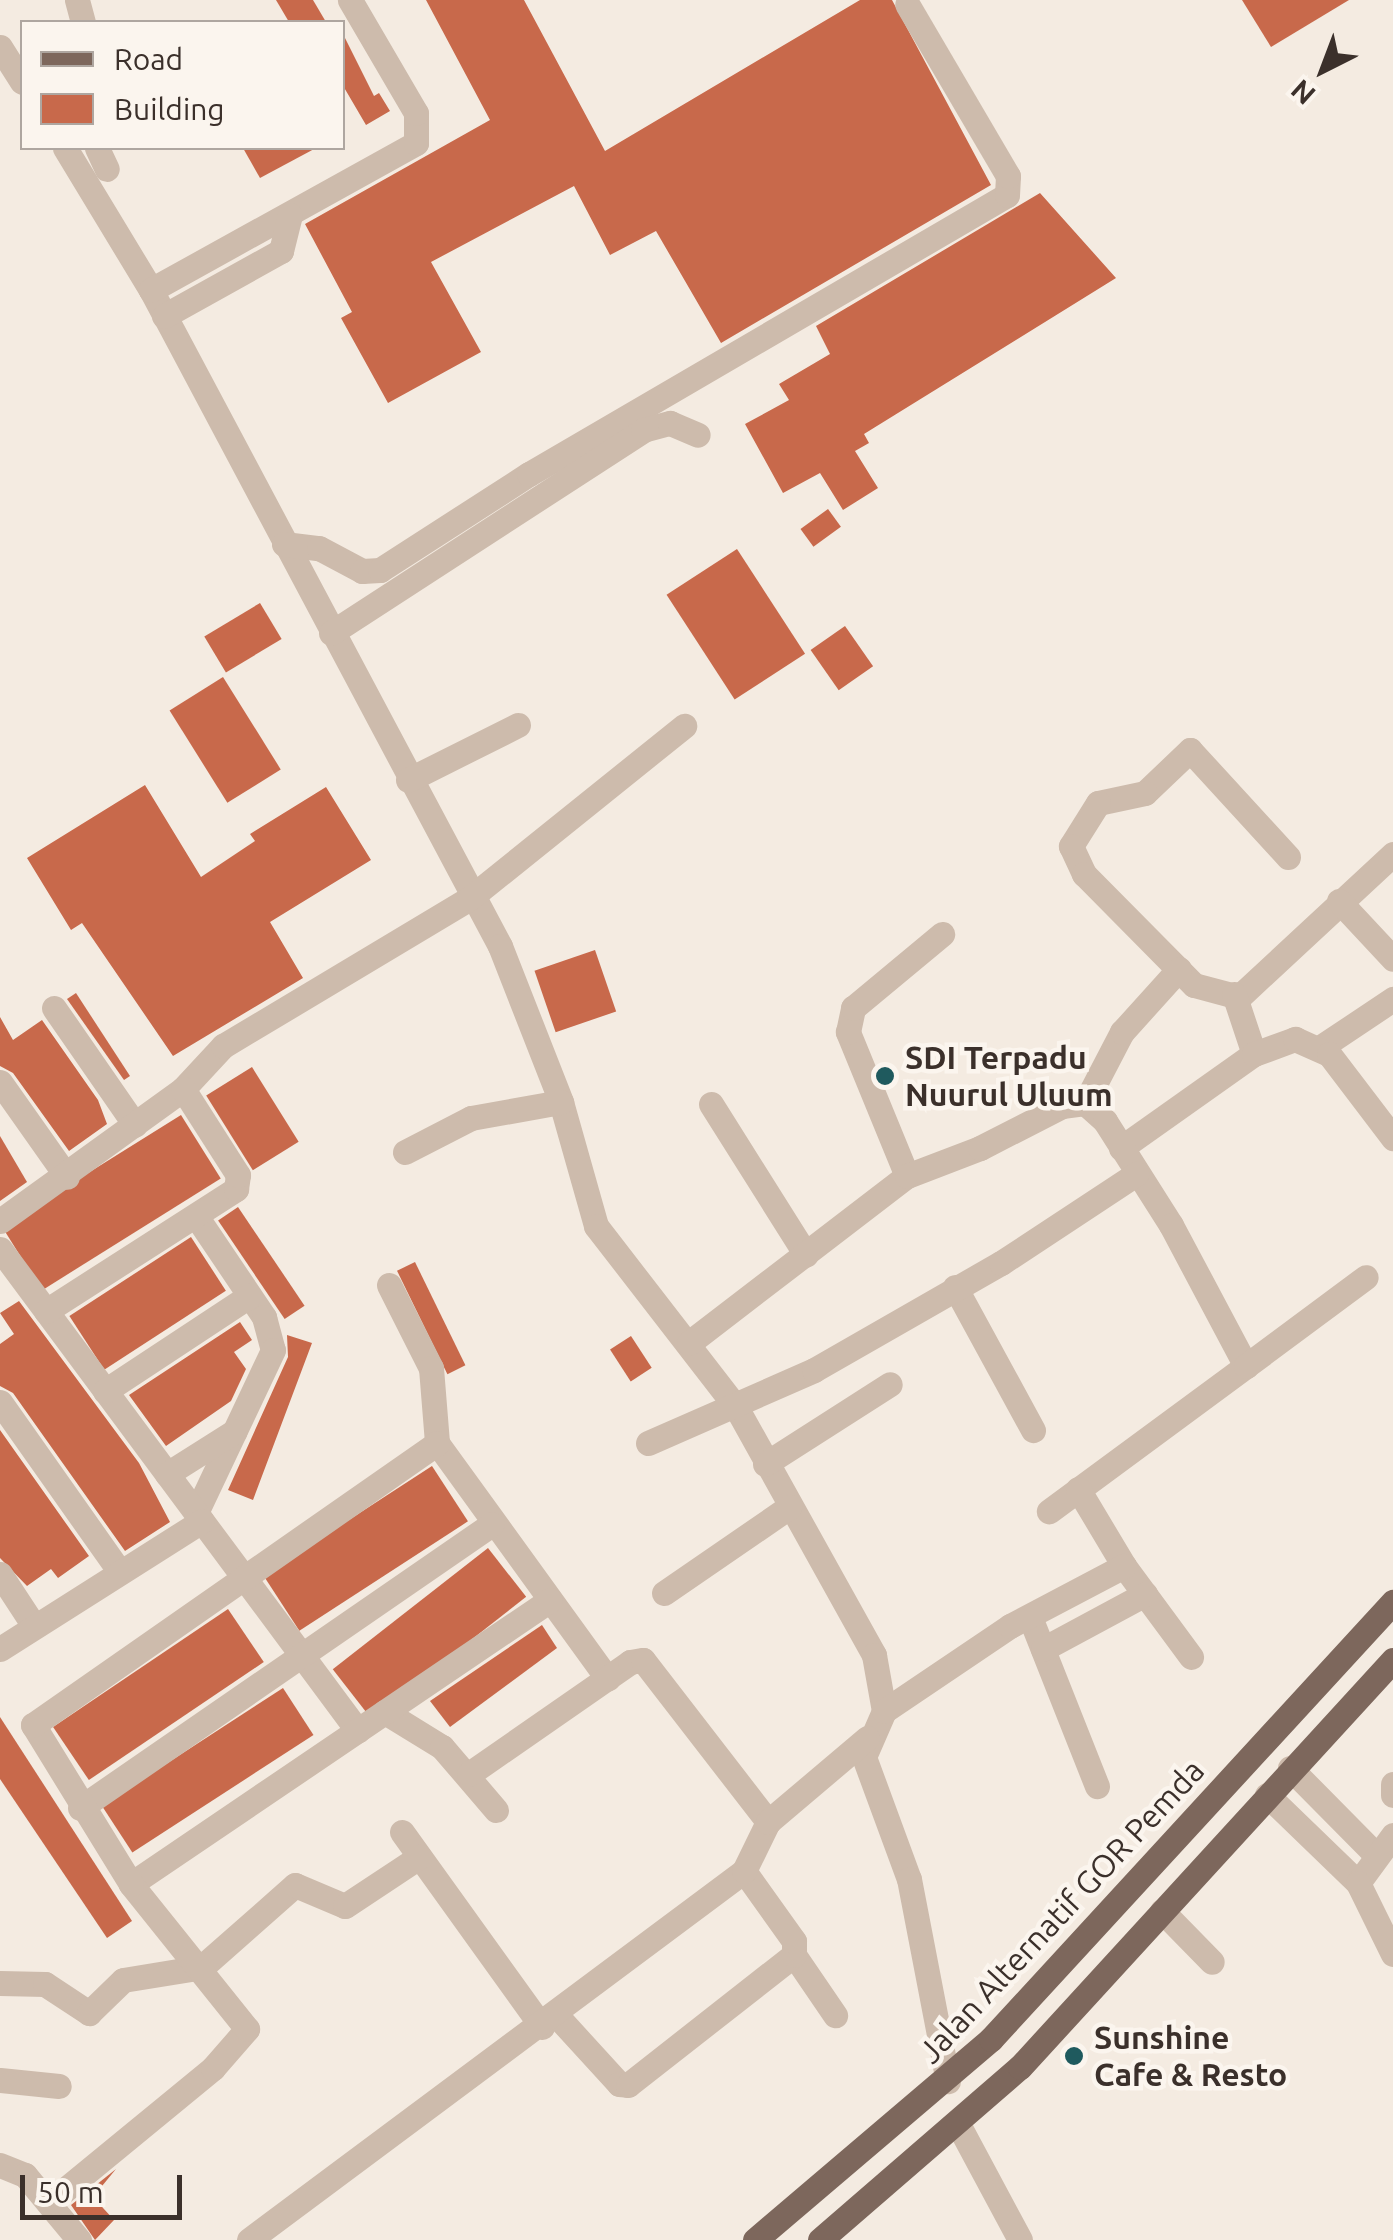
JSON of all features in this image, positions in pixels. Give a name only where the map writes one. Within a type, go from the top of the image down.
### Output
[{"type":"main road","name":"Jalan Alternatif GOR Pemda","points":[[755,2240],[948,2081],[1393,1602]]},
{"type":"main road","points":[[820,2240],[959,2126],[1393,1660]]},
{"type":"street","points":[[151,290],[416,143],[420,131],[350,0]]},
{"type":"street","points":[[284,544],[320,548],[362,571],[380,570],[529,474],[1007,195],[1008,176],[906,4]]},
{"type":"street","points":[[0,47],[20,79]]},
{"type":"street","points":[[66,150],[151,290],[470,898],[500,946],[561,1102],[596,1226],[626,1272],[689,1343],[736,1407],[788,1507],[874,1655],[884,1711]]},
{"type":"street","points":[[164,316],[282,252],[290,215]]},
{"type":"street","points":[[331,633],[643,430],[670,423],[698,435]]},
{"type":"street","points":[[408,780],[518,725]]},
{"type":"street","points":[[0,1221],[67,1177],[182,1089],[223,1046],[470,898],[684,726]]},
{"type":"street","points":[[1288,857],[1190,750],[1145,793],[1098,803],[1071,846],[1075,861],[1194,986],[1234,994],[1245,994],[1393,854]]},
{"type":"street","points":[[1339,901],[1393,959]]},
{"type":"street","points":[[906,1176],[848,1032],[853,1008],[942,934]]},
{"type":"street","points":[[1085,1103],[1122,1032],[1179,969]]},
{"type":"street","points":[[1234,994],[1254,1054]]},
{"type":"street","points":[[1321,1048],[1393,999]]},
{"type":"street","points":[[54,1008],[134,1125]]},
{"type":"street","points":[[1121,1148],[1254,1054],[1295,1038],[1321,1048],[1393,1138]]},
{"type":"street","points":[[0,1082],[67,1177]]},
{"type":"street","points":[[46,1311],[196,1216],[240,1183],[182,1089]]},
{"type":"street","points":[[405,1152],[471,1118],[561,1102]]},
{"type":"street","points":[[689,1343],[906,1176],[980,1148],[1062,1106],[1085,1103]]},
{"type":"street","points":[[1085,1103],[1121,1148],[1246,1366]]},
{"type":"street","points":[[712,1104],[806,1255]]},
{"type":"street","points":[[648,1444],[814,1370],[1136,1174]]},
{"type":"street","points":[[0,1650],[199,1518],[273,1350],[264,1317],[196,1216]]},
{"type":"street","points":[[0,1249],[358,1730]]},
{"type":"street","points":[[1050,1511],[1366,1277]]},
{"type":"street","points":[[389,1286],[430,1368],[437,1443],[608,1679]]},
{"type":"street","points":[[954,1286],[1033,1430]]},
{"type":"street","points":[[105,1390],[249,1296]]},
{"type":"street","points":[[765,1464],[890,1384]]},
{"type":"street","points":[[0,1402],[118,1571]]},
{"type":"street","points":[[168,1474],[235,1431]]},
{"type":"street","points":[[50,2202],[246,2033],[246,2024],[131,1884],[37,1741],[33,1725],[41,1714],[437,1443]]},
{"type":"street","points":[[1078,1489],[1124,1566],[1191,1657]]},
{"type":"street","points":[[664,1593],[788,1507]]},
{"type":"street","points":[[80,1808],[492,1524]]},
{"type":"street","points":[[264,2236],[744,1871],[768,1822],[867,1738],[884,1711],[1030,1617],[1124,1566]]},
{"type":"street","points":[[0,1574],[34,1626]]},
{"type":"street","points":[[1043,1649],[1145,1594]]},
{"type":"street","points":[[131,1884],[550,1600]]},
{"type":"street","points":[[1030,1617],[1097,1786]]},
{"type":"street","points":[[469,1774],[608,1679],[643,1660],[768,1822]]},
{"type":"street","points":[[384,1712],[442,1747],[496,1810]]},
{"type":"street","points":[[867,1738],[868,1773],[909,1879],[948,2081]]},
{"type":"street","points":[[1290,1768],[1376,1855]]},
{"type":"street","points":[[1393,1784],[1393,1795]]},
{"type":"street","points":[[1266,1795],[1358,1883],[1393,1954]]},
{"type":"street","points":[[402,1832],[550,2021],[625,2086],[794,1956]]},
{"type":"street","points":[[1358,1883],[1393,1835]]},
{"type":"street","points":[[0,1984],[45,1984],[83,2014],[123,1980],[202,1967],[295,1884],[345,1906],[419,1857]]},
{"type":"street","points":[[744,1871],[794,1941],[794,1956],[834,2015]]},
{"type":"street","points":[[1162,1911],[1212,1962]]},
{"type":"street","points":[[0,2080],[59,2086]]},
{"type":"street","points":[[959,2126],[1020,2240]]},
{"type":"street","points":[[0,2164],[25,2174],[78,2240]]},
{"type":"building","points":[[276,0],[313,0],[325,20],[288,20]]},
{"type":"building","points":[[426,0],[524,0],[605,151],[860,0],[892,0],[991,185],[721,343],[656,231],[610,255],[574,186],[431,262],[481,352],[388,403],[341,318],[352,312],[305,224],[490,120]]},
{"type":"building","points":[[1242,0],[1349,0],[1271,47]]},
{"type":"building","points":[[345,38],[374,96],[379,93],[390,111],[366,125],[345,89]]},
{"type":"building","points":[[244,150],[312,150],[260,178]]},
{"type":"building","points":[[1040,193],[1116,278],[864,434],[869,443],[855,451],[878,488],[843,510],[820,473],[783,493],[745,424],[789,400],[779,384],[830,354],[816,326]]},
{"type":"building","points":[[828,509],[841,527],[813,547],[800,529]]},
{"type":"building","points":[[737,549],[805,654],[735,700],[667,595]]},
{"type":"building","points":[[260,603],[282,639],[226,672],[204,636]]},
{"type":"building","points":[[845,626],[873,666],[839,690],[811,650]]},
{"type":"building","points":[[223,677],[281,769],[227,803],[170,710]]},
{"type":"building","points":[[145,785],[201,877],[255,841],[250,834],[326,787],[371,860],[270,922],[303,978],[173,1056],[82,923],[71,930],[27,858]]},
{"type":"building","points":[[595,950],[616,1011],[556,1032],[534,971]]},
{"type":"building","points":[[76,993],[130,1076],[124,1080],[67,999]]},
{"type":"building","points":[[0,1017],[13,1040],[42,1020],[98,1100],[107,1124],[69,1151],[13,1073],[0,1066]]},
{"type":"building","points":[[252,1067],[299,1142],[253,1170],[206,1096]]},
{"type":"building","points":[[181,1115],[221,1179],[42,1290],[2,1227]]},
{"type":"building","points":[[0,1136],[27,1182],[0,1201]]},
{"type":"building","points":[[238,1207],[305,1306],[285,1319],[218,1220]]},
{"type":"building","points":[[191,1237],[226,1291],[104,1370],[69,1316]]},
{"type":"building","points":[[415,1262],[465,1365],[447,1374],[397,1271]]},
{"type":"building","points":[[19,1301],[139,1463],[170,1522],[125,1551],[13,1393],[0,1386],[0,1344],[14,1334],[0,1313]]},
{"type":"building","points":[[240,1322],[252,1340],[234,1352],[246,1369],[231,1401],[166,1446],[129,1395]]},
{"type":"building","points":[[287,1335],[312,1343],[253,1500],[228,1490],[288,1357]]},
{"type":"building","points":[[631,1336],[652,1368],[631,1381],[610,1350]]},
{"type":"building","points":[[0,1430],[89,1556],[58,1578],[51,1569],[27,1586],[0,1558]]},
{"type":"building","points":[[432,1466],[468,1521],[299,1631],[263,1575]]},
{"type":"building","points":[[488,1548],[526,1597],[371,1718],[333,1669]]},
{"type":"building","points":[[228,1609],[264,1662],[89,1780],[53,1727]]},
{"type":"building","points":[[542,1625],[557,1648],[450,1727],[430,1701]]},
{"type":"building","points":[[283,1688],[313,1735],[132,1853],[102,1806]]},
{"type":"building","points":[[0,1717],[132,1921],[107,1938],[0,1779]]},
{"type":"building","points":[[116,2169],[93,2197],[114,2220],[95,2240],[71,2205]]},
{"type":"place","name":"SDI Terpadu Nuurul Uluum","points":[[885,1076]]},
{"type":"place","name":"Sunshine Cafe & Resto","points":[[1074,2056]]}]
